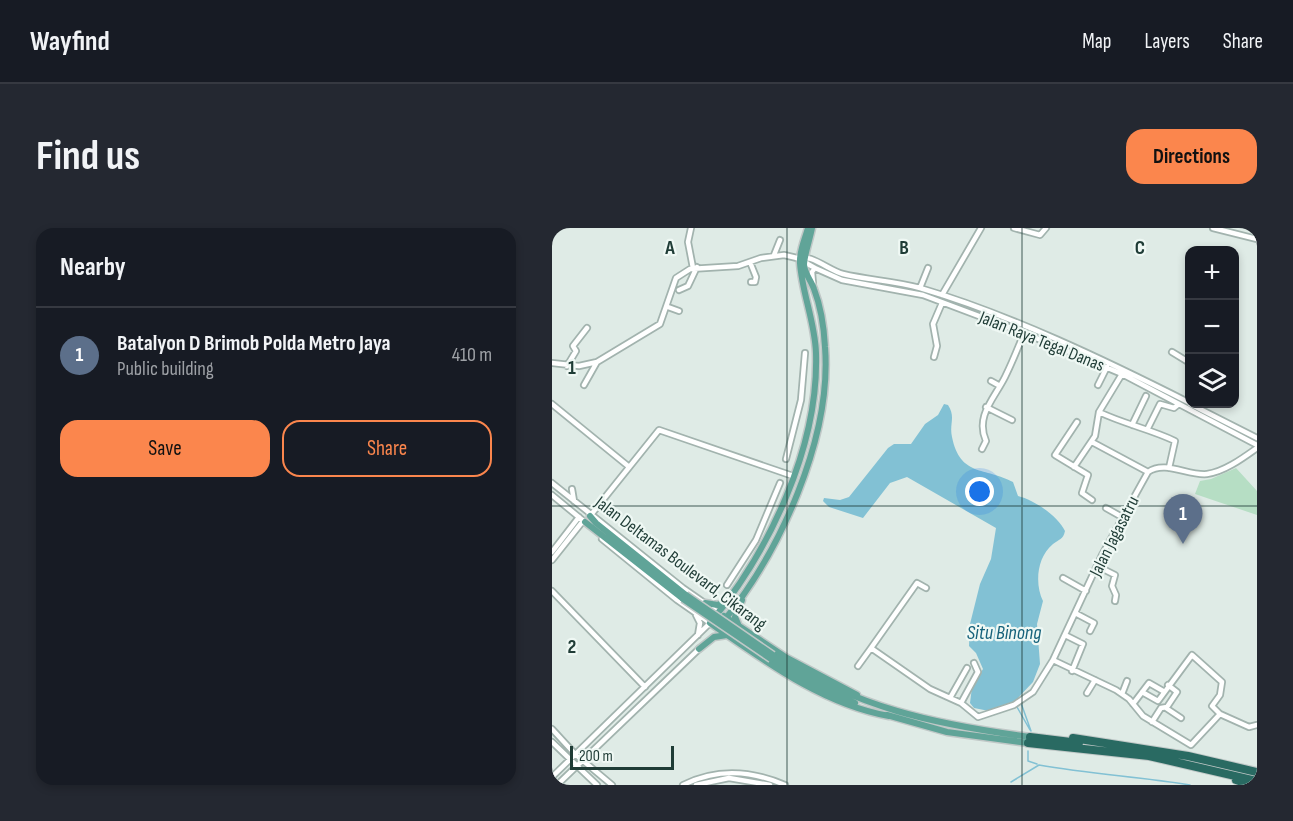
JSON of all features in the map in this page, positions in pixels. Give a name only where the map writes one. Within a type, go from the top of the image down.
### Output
[{"type":"highway","points":[[1029,740],[1056,746],[1140,755],[1185,763],[1257,781]]},
{"type":"highway","points":[[1029,740],[1150,752],[1257,774]]},
{"type":"highway","points":[[1056,746],[1065,750],[1187,767],[1251,785]]},
{"type":"main road","points":[[710,623],[758,556],[775,523],[787,494],[806,431],[814,386],[816,354],[805,287],[808,228]]},
{"type":"main road","points":[[717,628],[745,591],[776,542],[796,498],[815,433],[825,376],[824,334],[814,287],[805,263],[812,228]]},
{"type":"main road","points":[[805,287],[809,284],[814,287]]},
{"type":"main road","points":[[787,494],[796,498]]},
{"type":"main road","points":[[590,516],[684,597]]},
{"type":"main road","points":[[582,520],[684,597],[772,657],[838,696],[947,732],[1029,740]]},
{"type":"main road","points":[[743,629],[735,617],[745,591]]},
{"type":"main road","points":[[705,603],[718,605],[729,598]]},
{"type":"main road","name":"Jalan Deltamas Boulevard, Cikarang","points":[[719,613],[813,673],[890,713]]},
{"type":"main road","name":"Jalan Deltamas Boulevard, Cikarang","points":[[710,623],[768,663],[816,690],[866,712],[890,713]]},
{"type":"main road","points":[[699,649],[714,637],[727,635]]},
{"type":"street","points":[[679,290],[688,286],[695,267],[688,242],[691,228]]},
{"type":"street","points":[[942,295],[981,228]]},
{"type":"street","points":[[1014,228],[1040,236],[1046,228]]},
{"type":"street","points":[[1033,235],[1036,228]]},
{"type":"street","points":[[1213,228],[1257,239]]},
{"type":"street","points":[[774,255],[780,240]]},
{"type":"street","points":[[552,363],[567,366],[597,362],[660,324],[668,307],[676,279],[695,267],[733,267],[774,255],[805,263]]},
{"type":"street","points":[[750,262],[756,277],[755,282],[751,282]]},
{"type":"street","name":"Jalan Raya Tegal Danas","points":[[805,263],[843,274],[920,288],[942,295],[1047,343],[1120,371],[1257,447]]},
{"type":"street","name":"Jalan Raya Tegal Danas","points":[[805,263],[842,280],[880,285],[928,297],[992,318],[1185,401]]},
{"type":"street","points":[[920,288],[928,268]]},
{"type":"street","points":[[928,297],[930,291]]},
{"type":"street","points":[[934,357],[937,345],[933,324],[942,303]]},
{"type":"street","points":[[668,307],[680,311]]},
{"type":"street","points":[[567,366],[576,351],[573,346],[587,328]]},
{"type":"street","points":[[982,448],[986,441],[981,430],[986,407],[1000,386],[1024,333]]},
{"type":"street","points":[[1044,351],[1047,343]]},
{"type":"street","points":[[786,459],[796,428],[803,385],[805,352]]},
{"type":"street","points":[[1172,352],[1185,360]]},
{"type":"street","points":[[584,385],[597,362]]},
{"type":"street","points":[[1098,385],[1107,367]]},
{"type":"street","points":[[1074,467],[1092,442],[1099,412],[1120,371]]},
{"type":"street","points":[[991,381],[1000,386]]},
{"type":"street","points":[[803,385],[814,386]]},
{"type":"street","points":[[1132,425],[1146,396]]},
{"type":"street","points":[[552,404],[628,466]]},
{"type":"street","points":[[1148,428],[1160,404],[1174,408],[1179,404]]},
{"type":"street","points":[[986,407],[1012,420]]},
{"type":"street","name":"Jalan Raya Tegal Danas","points":[[1200,408],[1257,438]]},
{"type":"street","points":[[1099,412],[1132,425],[1148,428],[1176,442],[1169,468]]},
{"type":"street","points":[[1077,422],[1055,454],[1088,475],[1082,492],[1092,500]]},
{"type":"street","points":[[796,428],[806,431]]},
{"type":"street","points":[[590,516],[659,430],[793,476]]},
{"type":"street","points":[[1092,442],[1148,472],[1157,468],[1169,468],[1208,474],[1220,470],[1257,447]]},
{"type":"street","name":"Jalan Jagasatru","points":[[961,703],[976,716],[981,717],[1014,705],[1033,692],[1053,660],[1077,614],[1097,566],[1148,472]]},
{"type":"street","name":"Jalan Deltamas Boulevard, Cikarang","points":[[552,483],[590,516],[719,613]]},
{"type":"street","points":[[727,585],[750,551],[780,483]]},
{"type":"street","points":[[572,489],[575,502]]},
{"type":"street","points":[[552,495],[643,573],[710,623],[552,777]]},
{"type":"street","points":[[1106,508],[1122,517]]},
{"type":"street","points":[[766,518],[775,523]]},
{"type":"street","points":[[552,552],[582,520]]},
{"type":"street","points":[[552,560],[582,520]]},
{"type":"street","points":[[750,551],[758,556]]},
{"type":"street","points":[[1097,566],[1115,575],[1112,584],[1116,595],[1115,602]]},
{"type":"street","points":[[1063,578],[1086,591]]},
{"type":"street","points":[[858,666],[917,583],[926,588]]},
{"type":"street","points":[[552,591],[645,687]]},
{"type":"street","points":[[693,611],[700,623],[697,638]]},
{"type":"street","points":[[1077,614],[1094,623],[1090,631]]},
{"type":"street","points":[[557,785],[699,649],[717,628]]},
{"type":"street","points":[[1065,636],[1083,644],[1072,671]]},
{"type":"street","points":[[871,648],[930,688],[961,703],[978,672],[974,663]]},
{"type":"street","points":[[1142,692],[1157,701],[1192,655],[1222,682],[1220,695],[1212,706],[1220,714],[1249,727],[1257,725]]},
{"type":"street","points":[[1053,660],[1122,694],[1152,722],[1193,745],[1220,714]]},
{"type":"street","points":[[950,698],[967,668]]},
{"type":"street","points":[[1087,693],[1095,680]]},
{"type":"street","points":[[1122,694],[1127,681]]},
{"type":"street","points":[[1133,704],[1150,682],[1163,692]]},
{"type":"street","points":[[1166,708],[1177,691],[1168,685]]},
{"type":"street","points":[[1152,722],[1161,708],[1166,708],[1181,718]]},
{"type":"street","points":[[552,729],[575,754],[612,785]]},
{"type":"street","points":[[552,742],[597,785]]},
{"type":"street","points":[[683,785],[712,774],[729,772],[759,775],[785,785]]},
{"type":"street","points":[[696,785],[729,778],[770,785]]},
{"type":"green space","points":[[1236,468],[1257,491],[1257,515],[1195,494],[1200,481],[1211,479]]},
{"type":"water","name":"Situ Binong","points":[[944,404],[948,405],[952,413],[951,432],[961,459],[975,469],[1013,482],[1018,496],[1045,509],[1062,525],[1065,531],[1062,538],[1047,550],[1040,564],[1038,580],[1043,601],[1037,624],[1040,664],[1033,682],[1015,701],[989,711],[974,708],[970,703],[972,687],[983,669],[976,653],[969,646],[970,624],[980,584],[991,559],[996,528],[907,477],[890,483],[863,518],[829,507],[823,501],[824,498],[840,500],[849,497],[888,448],[894,444],[911,444],[925,424],[938,415]]},
{"type":"waterway","points":[[1021,703],[1031,731]]},
{"type":"waterway","points":[[1017,707],[1030,730]]},
{"type":"waterway","points":[[1028,751],[1028,761],[1037,764]]},
{"type":"waterway","points":[[1011,782],[1039,765],[1190,785]]},
{"type":"place","name":"Batalyon D Brimob Polda Metro Jaya","points":[[1183,544]]}]
